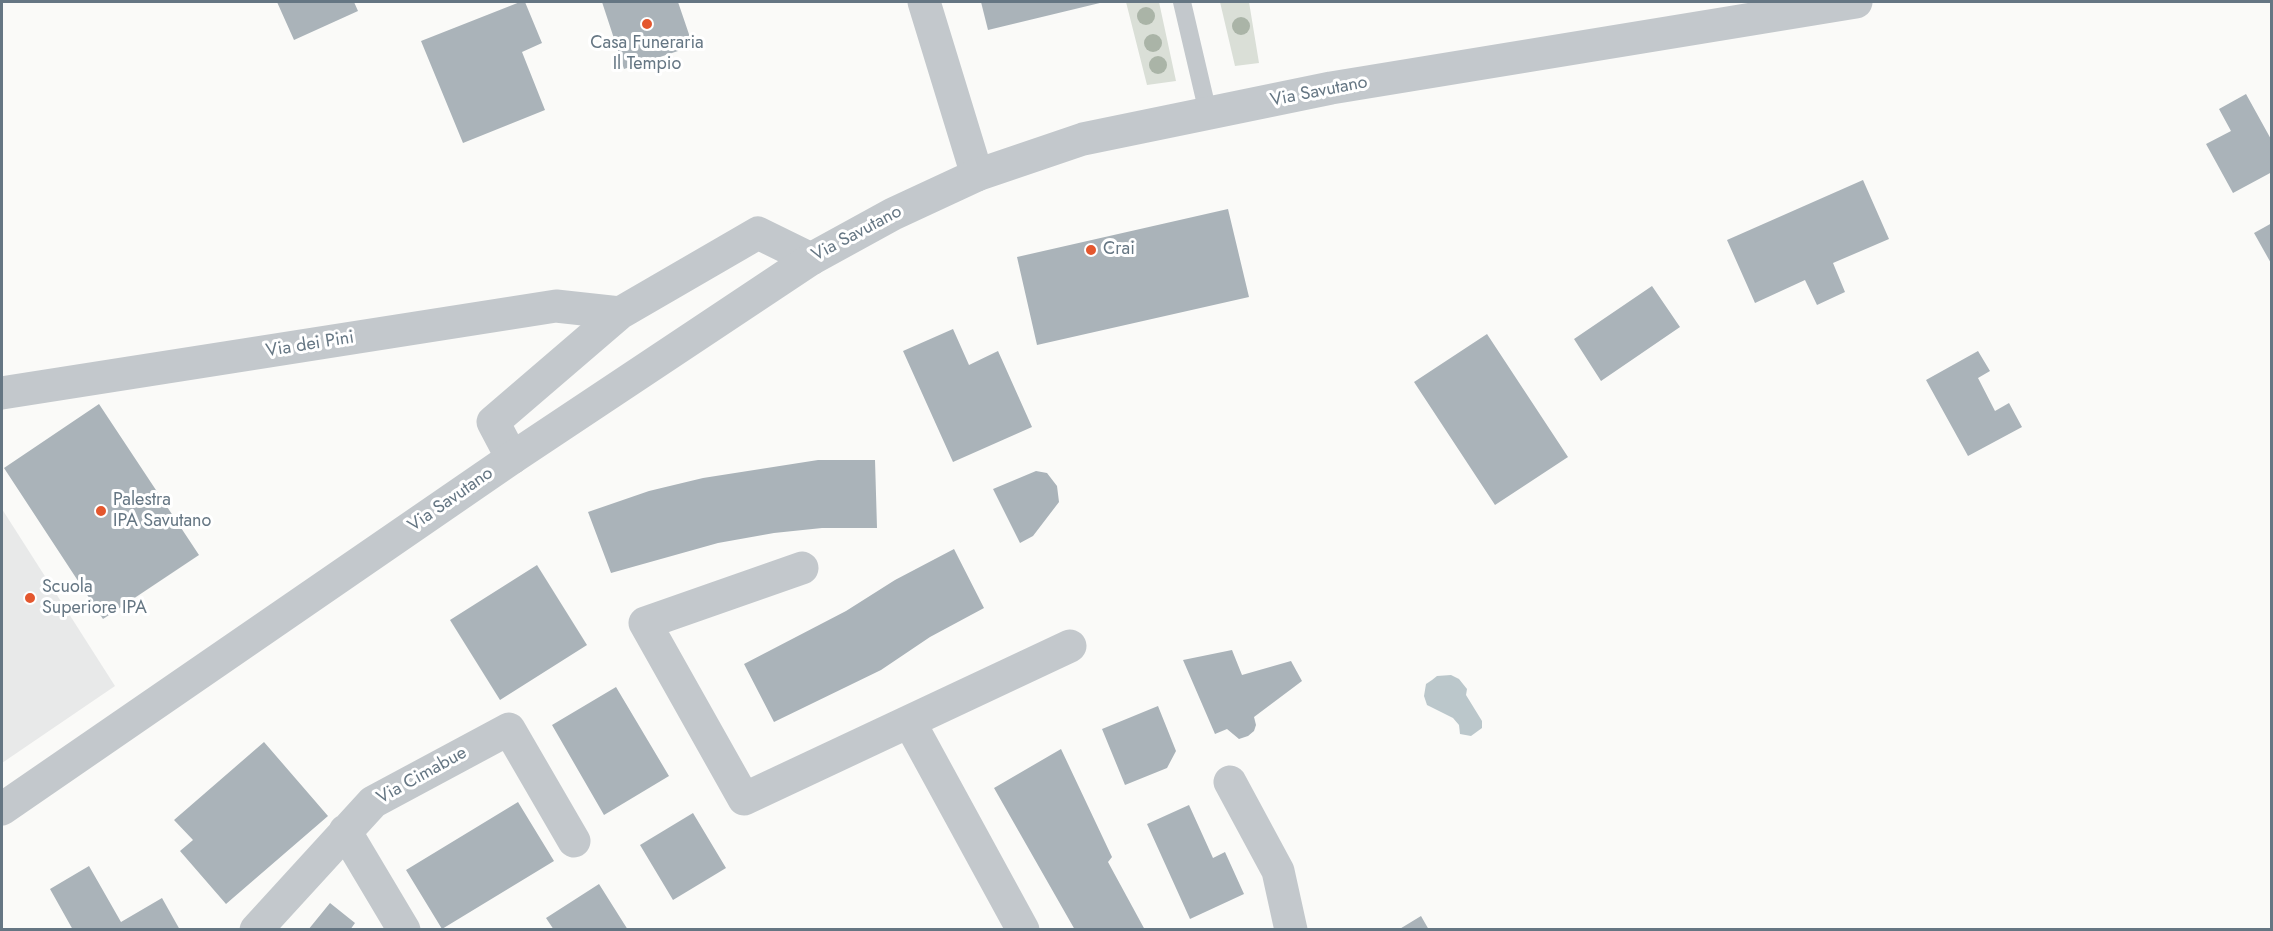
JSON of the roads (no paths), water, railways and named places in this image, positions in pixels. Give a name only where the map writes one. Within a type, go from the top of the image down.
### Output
[{"type":"street","points":[[924,2],[977,175]]},
{"type":"street","name":"Via Savutano","points":[[2,809],[512,458],[811,259],[893,214],[977,175],[1083,139],[1331,88],[1856,2]]},
{"type":"street","points":[[512,458],[493,422],[620,313],[758,232],[811,259]]},
{"type":"street","name":"Via dei Pini","points":[[2,393],[556,306],[620,313]]},
{"type":"street","points":[[802,568],[645,623],[744,799],[1070,646]]},
{"type":"street","points":[[910,723],[1023,930]]},
{"type":"street","name":"Via Cimabue","points":[[256,930],[373,802],[509,729],[574,841]]},
{"type":"street","points":[[1230,782],[1278,871],[1291,930]]},
{"type":"street","points":[[345,831],[404,930]]},
{"type":"lane","points":[[1182,2],[1208,113]]},
{"type":"place","name":"Casa Funeraria Il Tempio","points":[[647,24]]},
{"type":"place","name":"Crai","points":[[1091,250]]},
{"type":"place","name":"Palestra IPA Savutano","points":[[101,511]]},
{"type":"place","name":"Scuola Superiore IPA","points":[[30,598]]}]
